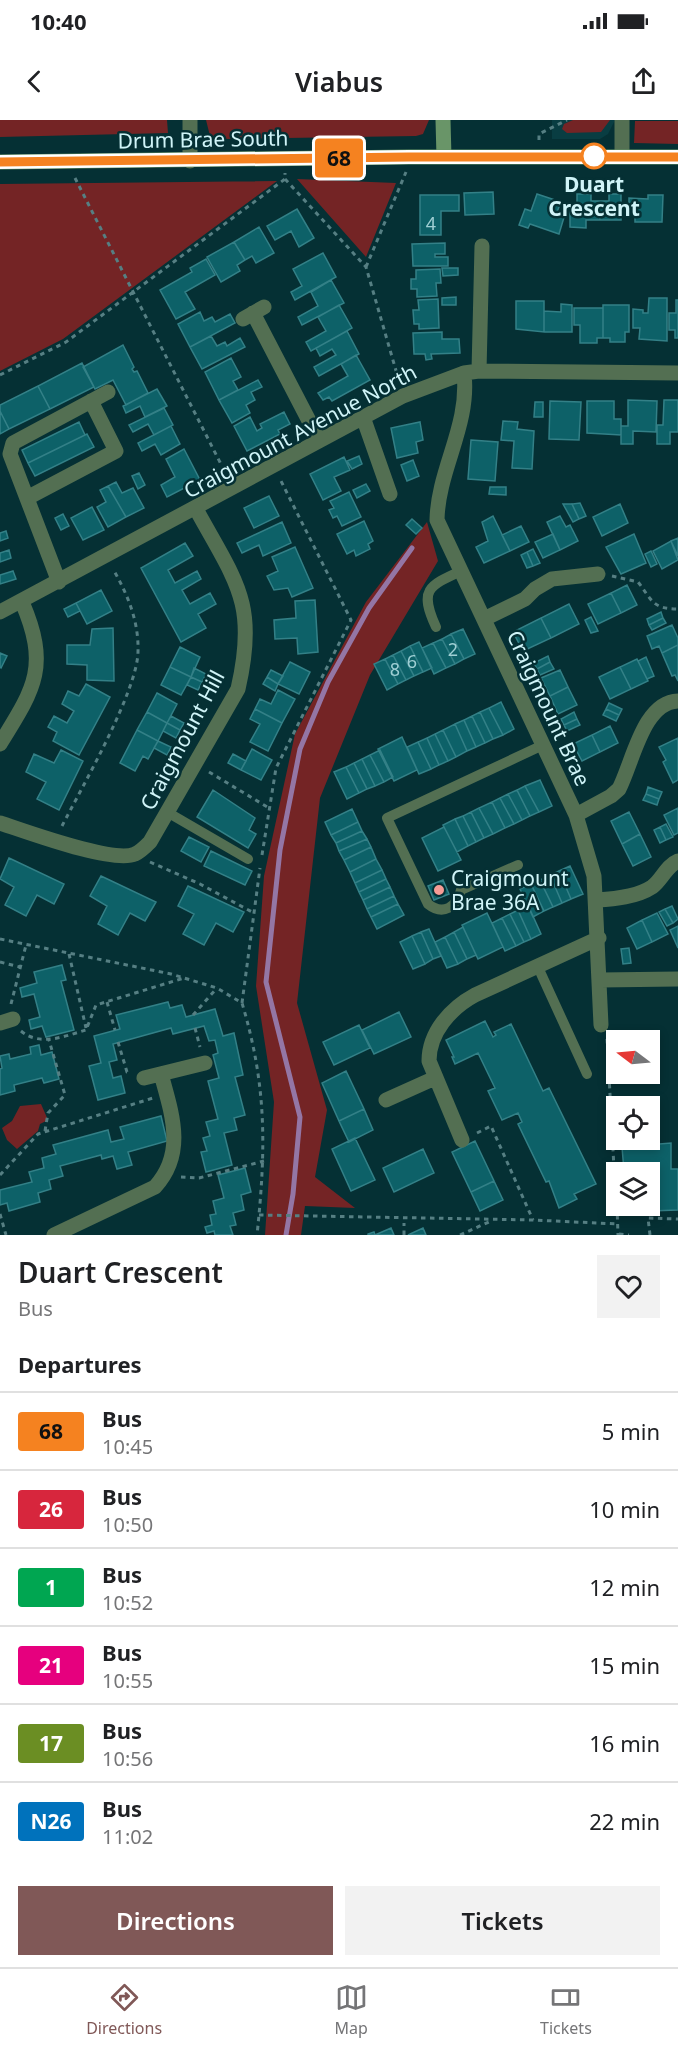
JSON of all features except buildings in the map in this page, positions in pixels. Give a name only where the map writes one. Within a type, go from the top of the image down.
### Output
[{"type":"main road","points":[[442,120],[444,157]]},
{"type":"main road","name":"Drum Brae South","points":[[0,162],[539,157]]},
{"type":"main road","points":[[539,157],[678,157]]},
{"type":"street","points":[[190,120],[190,161]]},
{"type":"street","points":[[622,120],[622,156]]},
{"type":"street","points":[[479,371],[482,246]]},
{"type":"street","points":[[253,313],[319,441]]},
{"type":"street","name":"Craigmount Avenue North","points":[[0,612],[234,489],[403,396],[464,373],[479,371],[678,373]]},
{"type":"street","name":"Craigmount Brae","points":[[464,373],[466,397],[464,408],[437,507],[440,529],[576,815],[589,852],[597,900],[601,1024]]},
{"type":"street","points":[[59,582],[10,453],[13,442],[108,393]]},
{"type":"street","points":[[27,498],[116,451],[91,401]]},
{"type":"street","points":[[363,417],[391,484]]},
{"type":"street","name":"Craigmount Hill","points":[[135,855],[150,842],[196,764],[238,689],[245,660],[247,632],[241,592],[196,509]]},
{"type":"street","name":"Craigmount Brae","points":[[484,619],[525,599],[535,589],[552,579],[598,574]]},
{"type":"street","points":[[0,744],[30,695],[38,668],[37,650],[22,602]]},
{"type":"street","name":"Craigmount Brae","points":[[576,815],[611,796],[619,789],[652,713],[668,702],[678,701]]},
{"type":"street","points":[[0,823],[54,841],[115,856],[135,855]]},
{"type":"street","points":[[597,900],[616,899],[652,887],[672,863],[678,861]]},
{"type":"street","points":[[462,1140],[429,1061],[429,1049],[444,1020],[457,1004],[598,938]]},
{"type":"street","points":[[600,980],[678,979]]},
{"type":"street","points":[[144,1078],[205,1063]]},
{"type":"street","points":[[54,1235],[155,1187],[166,1175],[174,1149],[174,1132],[160,1074]]},
{"type":"street","points":[[386,1100],[435,1078]]},
{"type":"lane","points":[[436,627],[427,607],[426,596],[432,584],[461,571]]},
{"type":"lane","points":[[518,865],[461,890],[459,898],[452,906],[444,910],[436,910],[428,904],[387,818],[543,745]]},
{"type":"lane","points":[[168,812],[248,859]]},
{"type":"lane","points":[[537,965],[587,1074]]},
{"type":"path","points":[[539,157],[539,134],[567,120]]},
{"type":"path","points":[[366,267],[405,175],[409,157]]},
{"type":"path","points":[[0,375],[66,342],[285,179],[287,160]]},
{"type":"path","points":[[285,179],[366,267],[403,396]]},
{"type":"path","points":[[76,183],[234,489]]},
{"type":"path","points":[[257,1235],[264,1161],[263,1104],[255,1048],[242,1002],[269,808],[276,768],[351,620],[314,543],[273,467]]},
{"type":"path","points":[[54,841],[122,704],[132,680],[138,653],[129,596],[106,557]]},
{"type":"path","points":[[598,574],[638,582],[649,600],[666,609],[678,609]]},
{"type":"path","points":[[196,764],[269,808]]},
{"type":"path","points":[[135,855],[200,884],[254,913]]},
{"type":"path","points":[[0,939],[183,978],[217,988],[242,1002]]},
{"type":"path","points":[[26,945],[7,1021],[26,1035],[49,1040],[86,1030]]},
{"type":"path","points":[[69,954],[86,1030]]},
{"type":"path","points":[[0,962],[20,967]]},
{"type":"path","points":[[86,1030],[96,1005],[183,978]]},
{"type":"path","points":[[193,1015],[217,988]]},
{"type":"path","points":[[107,1002],[115,1030]]},
{"type":"path","points":[[601,1024],[606,1024],[614,1162]]},
{"type":"path","points":[[45,1131],[48,1113],[65,1095],[49,1040]]},
{"type":"path","points":[[118,1042],[127,1072],[144,1078]]},
{"type":"path","points":[[0,1175],[38,1134],[166,1094]]},
{"type":"path","points":[[462,1140],[491,1126],[533,1220]]},
{"type":"path","points":[[166,1175],[199,1178],[264,1161]]},
{"type":"path","points":[[0,1214],[6,1235]]},
{"type":"path","points":[[259,1215],[533,1220],[618,1224]]},
{"type":"path","points":[[618,1216],[618,1234],[629,1235]]},
{"type":"path","points":[[650,1235],[648,1218],[678,1219]]},
{"type":"path","points":[[460,1235],[494,1220]]},
{"type":"path","points":[[404,1223],[404,1235]]},
{"type":"path","points":[[472,1230],[474,1235]]},
{"type":"shaded area","points":[[0,120],[167,120],[168,133],[0,137]]},
{"type":"shaded area","points":[[206,120],[429,120],[423,134],[416,136],[224,139],[210,136]]},
{"type":"shaded area","points":[[552,120],[615,120],[608,134],[600,139],[552,139]]},
{"type":"shaded area","points":[[573,120],[610,120],[601,132],[567,133],[562,129],[564,124]]},
{"type":"shaded area","points":[[635,121],[678,121],[678,144],[634,143]]},
{"type":"shaded area","points":[[297,179],[396,183],[366,257]]},
{"type":"shaded area","points":[[277,181],[63,339],[0,371],[0,184]]},
{"type":"shaded area","points":[[427,522],[438,561],[370,675],[320,798],[297,1003],[327,1110],[315,1177],[355,1208],[305,1206],[301,1235],[265,1235],[274,1102],[256,986],[264,876],[295,734],[366,602]]},
{"type":"shaded area","points":[[41,1104],[48,1120],[40,1124],[38,1131],[17,1149],[7,1140],[2,1128],[12,1121],[20,1106]]},
{"type":"waterway","points":[[286,1235],[293,1194],[300,1117],[266,982],[280,850],[300,749],[328,682],[369,608],[412,548]]},
{"type":"bus line","name":"68","points":[[0,162],[409,157],[678,157]]},
{"type":"place","name":"Duart Crescent","points":[[594,156]]},
{"type":"place","name":"Craigmount Brae 36A","points":[[439,890]]}]
